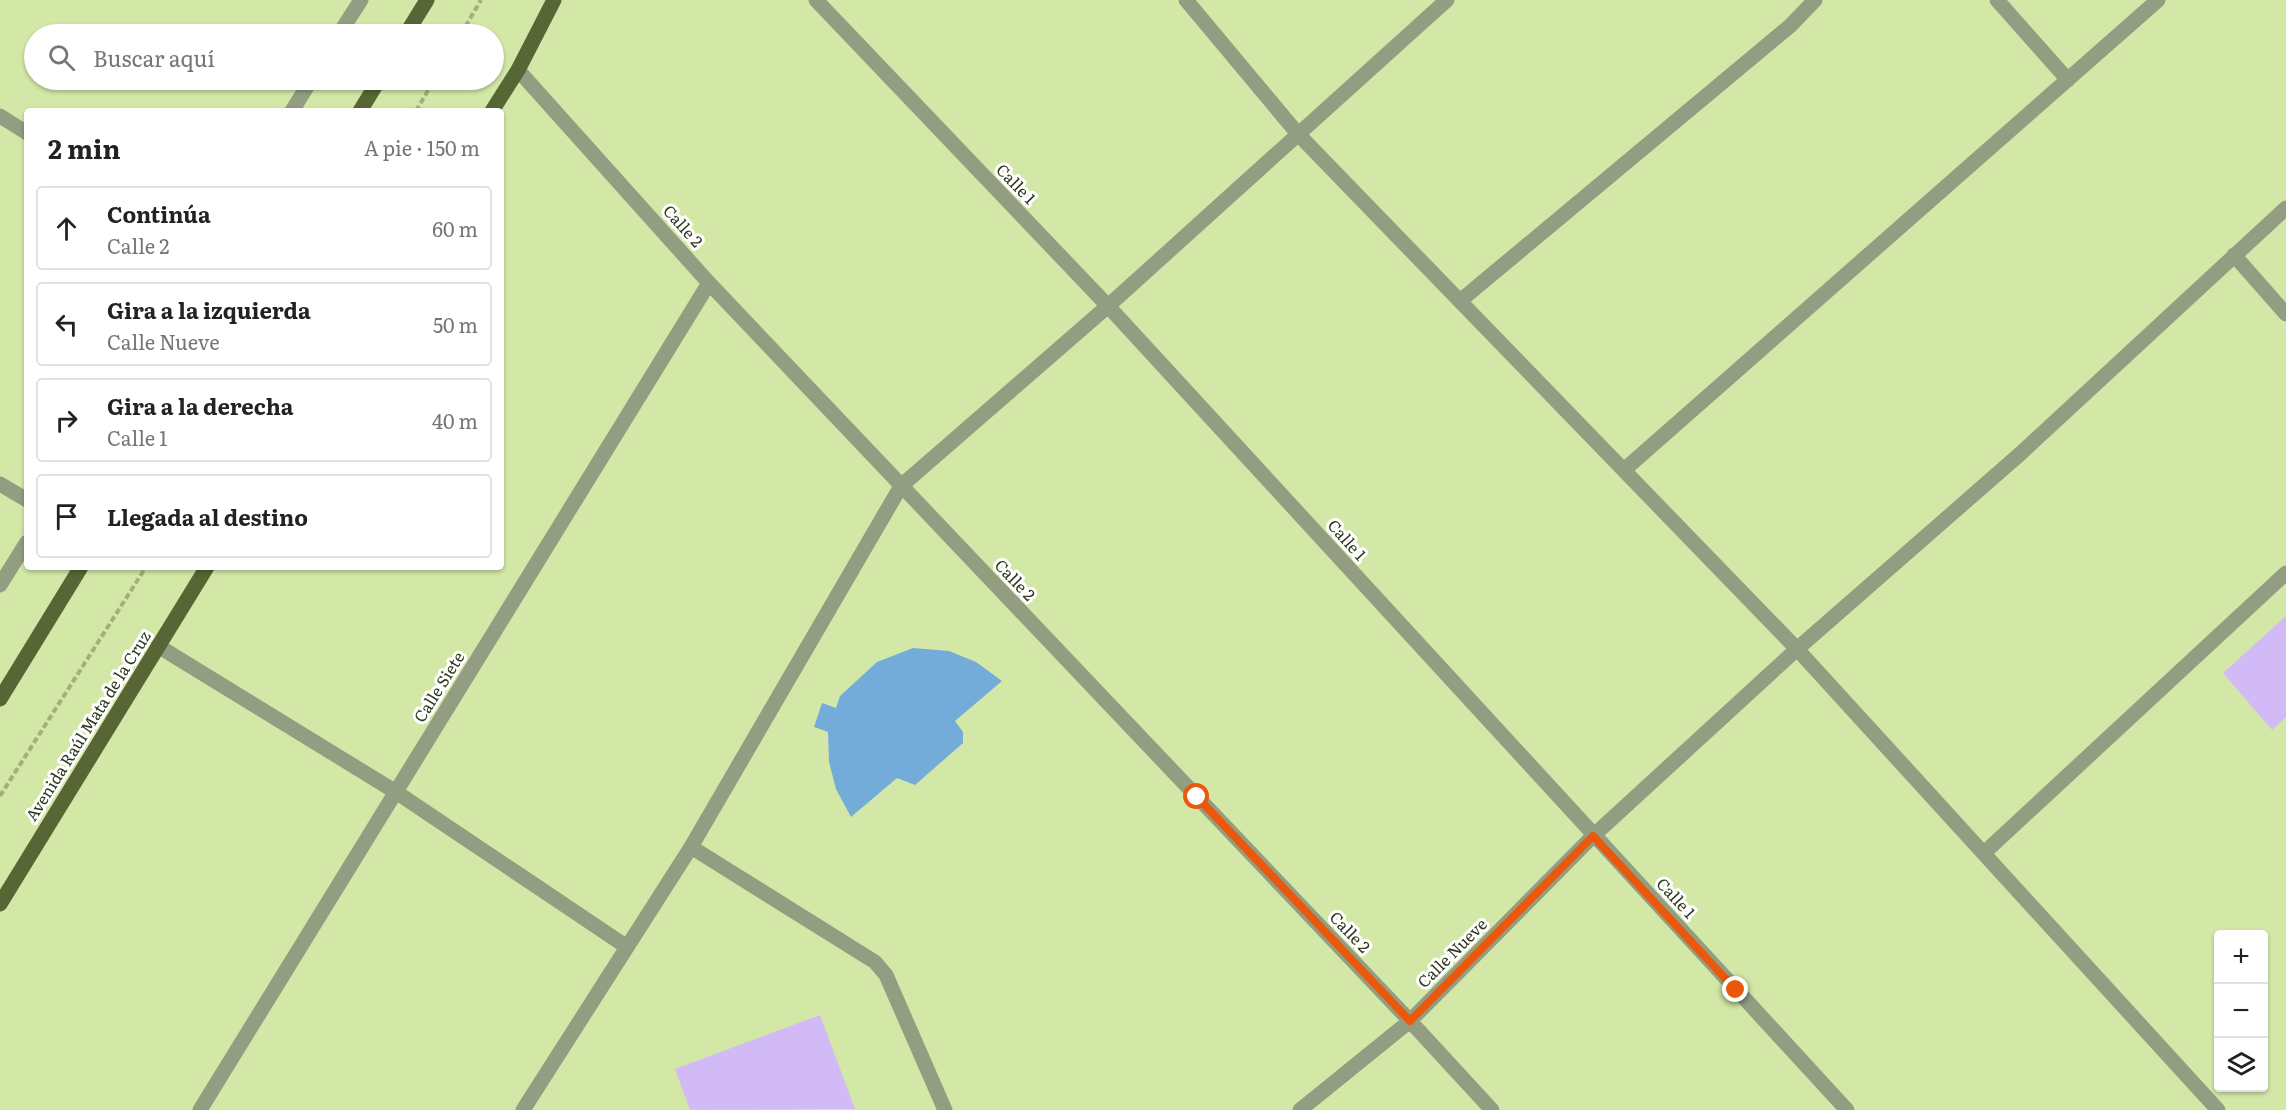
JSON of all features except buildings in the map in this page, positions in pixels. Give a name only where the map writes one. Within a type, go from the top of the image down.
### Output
[{"type":"main road","points":[[412,24],[427,0]]},
{"type":"main road","points":[[494,108],[518,70],[554,0]]},
{"type":"main road","points":[[362,108],[373,90]]},
{"type":"main road","points":[[0,699],[79,570]]},
{"type":"main road","name":"Avenida Raúl Mata de la Cruz","points":[[0,904],[205,570]]},
{"type":"street","points":[[345,24],[361,0]]},
{"type":"street","name":"Calle 1","points":[[816,0],[1108,306],[1847,1110]]},
{"type":"street","points":[[1186,0],[1298,134],[1797,649],[2218,1110]]},
{"type":"street","points":[[523,1110],[691,847],[901,486],[1108,306],[1447,0]]},
{"type":"street","points":[[1460,301],[1790,26],[1815,0]]},
{"type":"street","points":[[1997,0],[2068,80]]},
{"type":"street","points":[[1624,470],[2158,0]]},
{"type":"street","name":"Calle 2","points":[[518,70],[709,283],[1492,1110]]},
{"type":"street","points":[[294,108],[306,90]]},
{"type":"street","points":[[0,116],[24,131]]},
{"type":"street","name":"Calle Nueve","points":[[1300,1110],[1410,1021],[1593,836],[1797,649],[2020,454],[2286,208]]},
{"type":"street","points":[[2234,255],[2286,314]]},
{"type":"street","name":"Calle Siete","points":[[200,1110],[709,283]]},
{"type":"street","points":[[0,484],[24,498]]},
{"type":"street","points":[[0,585],[24,547]]},
{"type":"street","points":[[1984,853],[2286,573]]},
{"type":"street","points":[[158,646],[396,792],[627,947]]},
{"type":"street","points":[[691,847],[875,962],[886,975],[945,1110]]},
{"type":"path","points":[[467,24],[481,0]]},
{"type":"path","points":[[418,108],[428,90]]},
{"type":"path","points":[[0,796],[144,570]]},
{"type":"shaded area","points":[[2286,616],[2286,717],[2272,730],[2223,673]]},
{"type":"shaded area","points":[[820,1015],[855,1109],[690,1110],[675,1069]]},
{"type":"route","points":[[1197,797],[1410,1021],[1593,836],[1736,990]]}]
